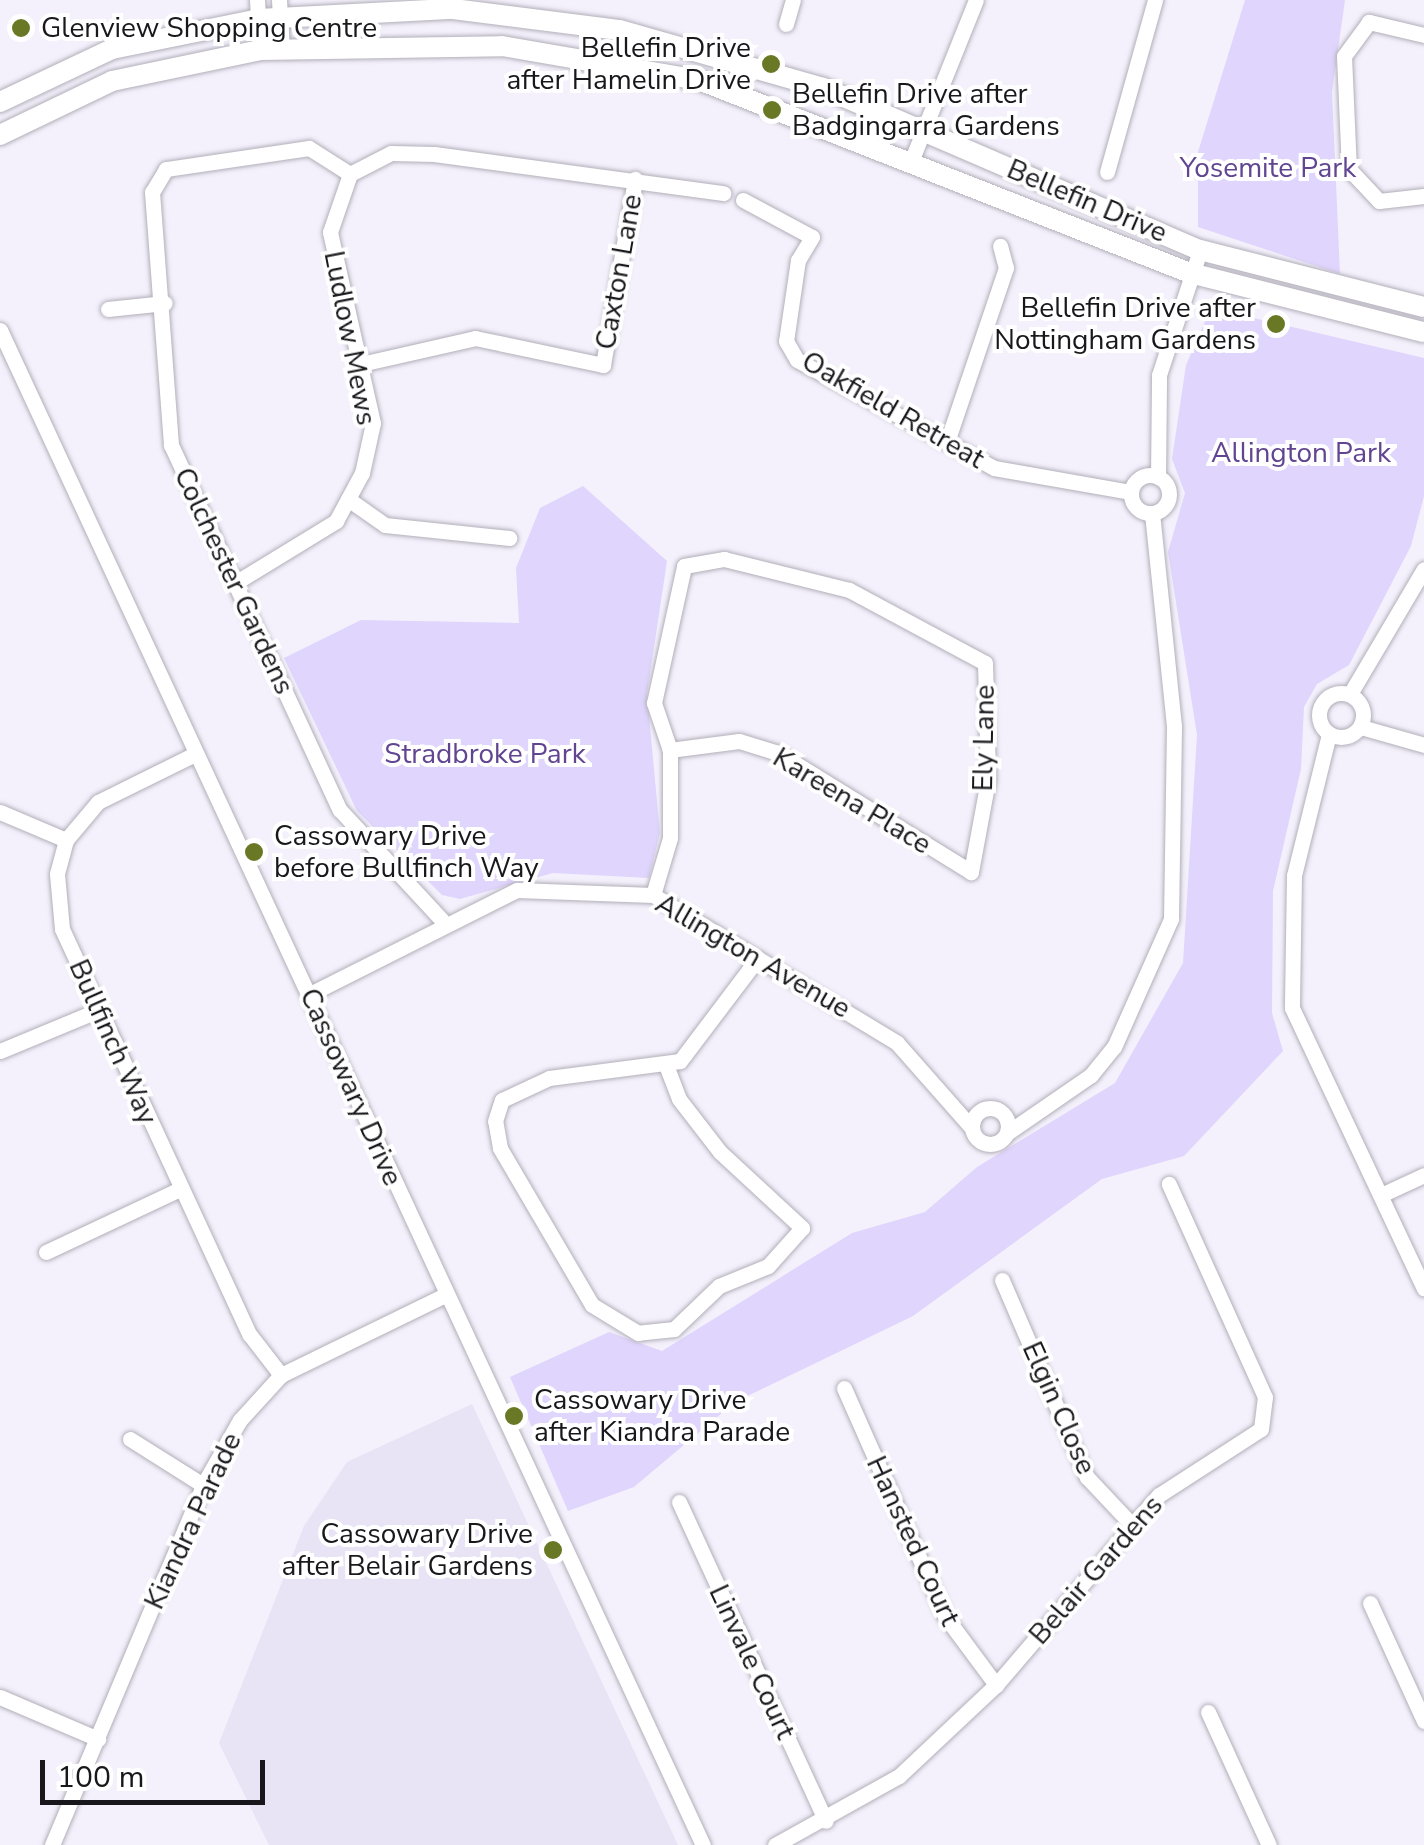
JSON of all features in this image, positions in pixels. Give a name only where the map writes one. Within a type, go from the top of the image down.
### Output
[{"type":"main road","name":"Bellefin Drive","points":[[0,102],[112,49],[258,9],[453,9],[620,30],[731,56],[924,131],[1200,250],[1424,306]]},
{"type":"main road","name":"Bellefin Drive","points":[[0,135],[112,81],[260,50],[502,46],[680,77],[912,159],[1190,273],[1424,332]]},
{"type":"street","points":[[786,24],[793,0]]},
{"type":"street","points":[[912,159],[976,0]]},
{"type":"street","points":[[1107,172],[1155,0]]},
{"type":"street","points":[[258,9],[260,50]]},
{"type":"street","points":[[280,9],[282,50]]},
{"type":"street","points":[[1424,35],[1369,22],[1353,34],[1344,56],[1348,170],[1361,190],[1379,201],[1424,196]]},
{"type":"street","name":"Colchester Gardens","points":[[350,174],[309,148],[166,169],[152,192],[166,303],[172,445],[340,810],[442,920]]},
{"type":"street","points":[[350,174],[391,154],[434,154],[723,193]]},
{"type":"street","name":"Ludlow Mews","points":[[235,583],[336,520],[348,499],[373,423],[330,232],[350,174]]},
{"type":"street","name":"Caxton Lane","points":[[361,364],[475,338],[603,365],[635,179]]},
{"type":"street","name":"Oakfield Retreat","points":[[743,200],[812,236],[798,260],[786,341],[797,360],[1011,474],[1130,492]]},
{"type":"street","points":[[948,438],[1006,268],[1000,246]]},
{"type":"street","points":[[1152,514],[1168,501],[1158,476],[1159,375],[1200,250]]},
{"type":"street","points":[[108,309],[166,303]]},
{"type":"street","name":"Cassowary Drive","points":[[0,330],[702,1845]]},
{"type":"street","points":[[1152,514],[1138,511],[1130,492],[1137,479],[1158,476]]},
{"type":"street","points":[[348,499],[385,526],[510,538]]},
{"type":"street","points":[[1036,1112],[975,1120],[987,1144],[1036,1112],[1114,1047],[1171,919],[1174,726],[1152,514]]},
{"type":"street","name":"Ely Lane","points":[[670,750],[654,703],[684,566],[724,559],[849,590],[984,663],[988,780],[971,872]]},
{"type":"street","points":[[1424,569],[1350,694],[1323,702],[1319,719],[1329,734],[1294,876],[1292,1008],[1303,1048],[1381,1195],[1424,1288]]},
{"type":"street","points":[[1350,694],[1362,708],[1361,727]]},
{"type":"street","points":[[1329,734],[1361,727],[1424,745]]},
{"type":"street","name":"Kareena Place","points":[[670,750],[739,741],[778,753],[971,872]]},
{"type":"street","points":[[653,895],[670,838],[670,750]]},
{"type":"street","points":[[0,812],[66,840],[98,802],[195,754]]},
{"type":"street","name":"Bullfinch Way","points":[[66,840],[62,929],[250,1334],[281,1375]]},
{"type":"street","name":"Allington Avenue","points":[[310,994],[442,920],[517,890],[653,895],[897,1043],[975,1120]]},
{"type":"street","points":[[666,1065],[678,1099],[720,1152],[802,1228],[768,1266],[718,1286],[674,1330],[638,1333],[592,1306],[500,1148],[494,1121],[502,1100],[549,1078],[666,1065],[712,1025],[758,958]]},
{"type":"street","points":[[0,1051],[99,1010]]},
{"type":"street","points":[[1003,1114],[1006,1133]]},
{"type":"street","points":[[1381,1195],[1424,1175]]},
{"type":"street","name":"Belair Gardens","points":[[775,1845],[826,1821],[898,1776],[996,1685],[1132,1524],[1176,1480],[1252,1438],[1268,1410],[1169,1184]]},
{"type":"street","points":[[46,1252],[180,1189]]},
{"type":"street","name":"Elgin Close","points":[[1002,1280],[1087,1477],[1132,1524]]},
{"type":"street","name":"Kiandra Parade","points":[[52,1845],[204,1485],[240,1420],[281,1375],[445,1295]]},
{"type":"street","name":"Hansted Court","points":[[844,1388],[945,1616],[996,1685]]},
{"type":"street","points":[[130,1439],[204,1485]]},
{"type":"street","name":"Linvale Court","points":[[679,1502],[826,1821]]},
{"type":"street","points":[[1370,1604],[1424,1722]]},
{"type":"street","points":[[0,1697],[98,1738]]},
{"type":"street","points":[[1208,1712],[1269,1845]]},
{"type":"shaded area","points":[[472,1404],[678,1845],[269,1845],[219,1743],[304,1526],[347,1462]]},
{"type":"green space","name":"Yosemite Park","points":[[1245,0],[1345,0],[1332,92],[1340,274],[1198,227],[1198,152]]},
{"type":"green space","name":"Allington Park","points":[[1211,308],[1424,358],[1424,496],[1411,546],[1349,665],[1317,684],[1304,707],[1301,769],[1273,891],[1272,1013],[1283,1051],[1184,1156],[1102,1179],[913,1316],[735,1402],[634,1487],[568,1511],[510,1377],[609,1332],[662,1351],[852,1233],[925,1212],[977,1167],[1115,1083],[1183,963],[1197,735],[1168,552],[1185,493],[1172,459],[1186,365]]},
{"type":"green space","name":"Stradbroke Park","points":[[583,486],[667,561],[647,694],[660,833],[649,878],[553,873],[460,899],[442,895],[357,811],[284,658],[361,620],[519,623],[516,568],[540,508]]},
{"type":"place","name":"Glenview Shopping Centre","points":[[21,28]]},
{"type":"place","name":"Bellefin Drive after Hamelin Drive","points":[[771,64]]},
{"type":"place","name":"Bellefin Drive after Badgingarra Gardens","points":[[772,110]]},
{"type":"place","name":"Bellefin Drive after Nottingham Gardens","points":[[1276,324]]},
{"type":"place","name":"Cassowary Drive before Bullfinch Way","points":[[254,852]]},
{"type":"place","name":"Cassowary Drive after Kiandra Parade","points":[[514,1416]]},
{"type":"place","name":"Cassowary Drive after Belair Gardens","points":[[553,1550]]}]
